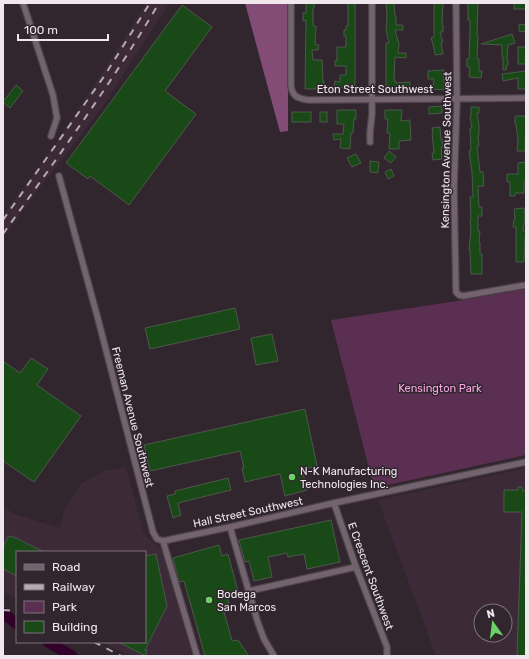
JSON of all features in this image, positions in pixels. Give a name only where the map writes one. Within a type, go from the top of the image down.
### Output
[{"type":"street","points":[[23,3],[53,95],[57,118],[50,136]]},
{"type":"street","name":"Eton Street Southwest","points":[[292,3],[291,85],[292,91],[296,97],[308,100],[526,98]]},
{"type":"street","points":[[370,142],[372,114],[372,3]]},
{"type":"street","name":"Kensington Avenue Southwest","points":[[456,3],[457,99],[454,189],[456,292],[459,296],[463,296],[526,285]]},
{"type":"street","name":"Freeman Avenue Southwest","points":[[60,176],[153,532],[157,539],[163,541],[197,656]]},
{"type":"street","name":"Hall Street Southwest","points":[[163,541],[526,462]]},
{"type":"street","name":"E Crescent Southwest","points":[[334,503],[356,567],[387,647],[388,656]]},
{"type":"street","points":[[230,527],[258,623],[264,639],[274,656]]},
{"type":"street","points":[[249,591],[356,567]]},
{"type":"shaded area","points":[[146,3],[169,3],[104,105],[34,195],[3,238],[3,215],[51,150],[130,30]]},
{"type":"shaded area","points":[[245,3],[288,3],[288,131],[280,132]]},
{"type":"shaded area","points":[[126,467],[144,534],[162,550],[192,656],[129,656],[105,643],[146,643],[146,551],[16,551],[16,598],[3,592],[3,506],[14,514],[60,528],[64,510],[82,483],[104,471]]},
{"type":"shaded area","points":[[526,468],[526,656],[436,656],[378,500]]},
{"type":"green space","name":"Kensington Park","points":[[526,289],[526,455],[374,488],[331,320]]},
{"type":"building","points":[[306,3],[314,3],[313,26],[316,26],[315,44],[319,45],[318,50],[312,50],[313,60],[322,60],[324,87],[315,89],[305,89],[306,20],[303,21],[303,13],[306,13]]},
{"type":"building","points":[[348,3],[355,3],[355,89],[334,87],[335,81],[340,82],[340,75],[346,75],[346,66],[335,66],[335,61],[337,61],[337,47],[346,47],[346,36],[344,36],[344,30],[346,30],[346,26],[348,26]]},
{"type":"building","points":[[386,3],[394,3],[396,25],[403,25],[403,30],[395,30],[399,44],[398,53],[406,53],[406,58],[395,57],[394,81],[396,81],[396,83],[410,82],[410,88],[386,89],[386,43],[389,43],[386,31]]},
{"type":"building","points":[[434,3],[443,3],[443,32],[440,32],[443,42],[441,42],[443,54],[435,55],[431,38],[434,37]]},
{"type":"building","points":[[468,3],[478,3],[477,59],[479,59],[479,71],[482,71],[481,78],[469,77],[470,67],[467,67],[467,59],[469,59],[470,32]]},
{"type":"building","points":[[514,3],[526,3],[526,9],[514,9]]},
{"type":"building","points":[[182,5],[212,27],[165,91],[196,114],[129,205],[90,176],[88,179],[66,163]]},
{"type":"building","points":[[519,24],[526,25],[526,32],[519,31]]},
{"type":"building","points":[[512,34],[515,43],[508,45],[508,65],[506,70],[503,70],[502,45],[481,44]]},
{"type":"building","points":[[518,47],[526,47],[526,64],[518,64]]},
{"type":"building","points":[[444,70],[444,90],[433,89],[434,79],[428,79],[428,71]]},
{"type":"building","points":[[526,71],[526,89],[518,89],[518,78],[503,81],[502,74]]},
{"type":"building","points":[[16,85],[23,91],[10,108],[3,102]]},
{"type":"building","points":[[442,106],[442,113],[429,114],[429,107]]},
{"type":"building","points":[[471,107],[479,107],[479,113],[477,113],[479,125],[479,146],[477,146],[480,172],[483,172],[484,186],[478,186],[479,207],[482,207],[482,216],[478,216],[478,231],[480,231],[479,242],[480,254],[482,254],[482,274],[471,274],[469,250],[471,229],[470,197],[473,197],[469,151],[471,151]]},
{"type":"building","points":[[337,110],[356,110],[353,133],[351,133],[350,149],[340,148],[341,139],[334,140],[333,134],[343,134],[344,124],[337,124]]},
{"type":"building","points":[[385,110],[402,110],[401,121],[410,120],[411,140],[399,141],[399,149],[389,149],[390,133],[387,133],[388,119],[385,119]]},
{"type":"building","points":[[292,112],[311,112],[311,122],[292,122]]},
{"type":"building","points":[[320,112],[327,112],[327,122],[320,122]]},
{"type":"building","points":[[515,116],[526,116],[525,151],[517,151],[518,140]]},
{"type":"building","points":[[440,127],[443,147],[441,147],[442,159],[433,160],[432,153],[434,153],[432,128]]},
{"type":"building","points":[[389,151],[396,157],[391,163],[384,158]]},
{"type":"building","points":[[356,154],[361,163],[352,167],[347,158]]},
{"type":"building","points":[[370,161],[379,162],[378,173],[370,172]]},
{"type":"building","points":[[526,162],[526,181],[524,181],[524,193],[515,193],[515,196],[510,196],[510,182],[507,182],[507,174],[518,174],[518,163]]},
{"type":"building","points":[[391,169],[394,176],[388,179],[385,172]]},
{"type":"building","points":[[524,208],[525,216],[523,231],[526,231],[526,238],[524,262],[516,262],[516,227],[513,227],[515,219],[514,209]]},
{"type":"building","points":[[235,308],[240,329],[150,349],[145,328]]},
{"type":"building","points":[[272,334],[278,361],[256,365],[251,338]]},
{"type":"building","points":[[31,358],[48,369],[37,385],[81,416],[34,482],[3,461],[3,361],[20,373]]},
{"type":"building","points":[[305,409],[317,466],[302,469],[307,490],[285,496],[280,474],[245,482],[242,468],[244,468],[240,451],[150,471],[144,445]]},
{"type":"building","points":[[228,478],[231,490],[178,503],[181,515],[173,518],[167,496],[175,494],[175,491]]},
{"type":"building","points":[[518,487],[522,487],[523,491],[526,491],[526,656],[517,656],[522,512],[504,512],[504,490],[518,490]]},
{"type":"building","points":[[331,520],[340,562],[307,569],[304,554],[288,557],[287,553],[268,557],[272,577],[254,581],[249,561],[245,562],[239,540]]},
{"type":"building","points":[[12,536],[42,551],[16,551],[16,576],[3,569],[3,547],[8,537]]},
{"type":"building","name":"Bodega San Marcos","points":[[219,545],[222,556],[228,554],[239,595],[227,598],[229,603],[222,605],[232,641],[238,640],[249,656],[205,656],[184,581],[179,582],[173,558]]},
{"type":"building","points":[[156,554],[167,606],[145,650],[147,650],[146,656],[120,643],[146,643],[146,556]]},
{"type":"waterway","points":[[3,613],[16,623]]},
{"type":"waterway","points":[[50,643],[72,656]]},
{"type":"railway","points":[[3,220],[105,75],[150,3]]},
{"type":"railway","points":[[3,234],[64,149],[141,33],[159,3]]},
{"type":"railway","points":[[3,610],[16,611]]},
{"type":"railway","points":[[96,643],[121,656]]},
{"type":"place","name":"N-K Manufacturing Technologies Inc.","points":[[292,477]]},
{"type":"place","name":"Bodega San Marcos","points":[[209,600]]}]
